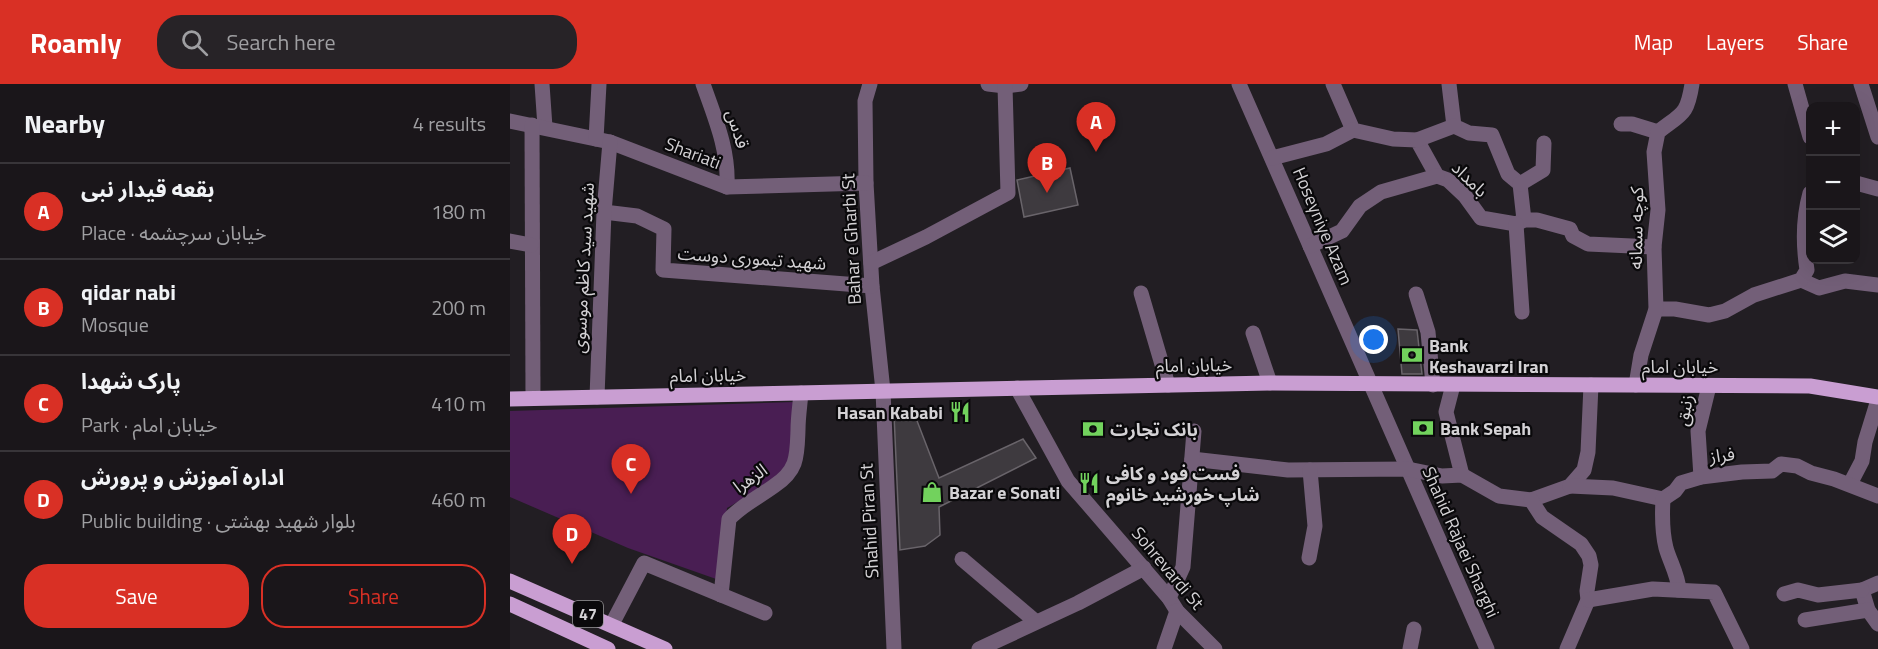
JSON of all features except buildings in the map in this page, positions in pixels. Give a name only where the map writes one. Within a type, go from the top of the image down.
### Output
[{"type":"main road","name":"خیابان امام","points":[[510,399],[1270,383],[1810,386],[1878,398]]},
{"type":"main road","name":"47","points":[[510,581],[665,649]]},
{"type":"main road","name":"47","points":[[510,604],[608,649]]},
{"type":"street","points":[[533,398],[531,245],[542,84]]},
{"type":"street","name":"شهید سید کاظم موسوی","points":[[597,397],[604,212],[599,84]]},
{"type":"street","name":"قدس","points":[[703,84],[728,165],[727,187]]},
{"type":"street","name":"Bahar e Gharbi St","points":[[870,84],[865,101],[866,183],[872,286],[883,391]]},
{"type":"street","points":[[988,84],[1005,87],[1021,84]]},
{"type":"street","name":"Hoseyniye Azam","points":[[1239,84],[1370,385]]},
{"type":"street","points":[[1333,84],[1353,130]]},
{"type":"street","points":[[1449,84],[1454,126]]},
{"type":"street","points":[[1621,124],[1632,124],[1658,132],[1680,117],[1689,104],[1692,84]]},
{"type":"street","points":[[1795,84],[1806,123]]},
{"type":"street","points":[[1861,84],[1878,136]]},
{"type":"street","points":[[871,263],[1008,194],[1005,87]]},
{"type":"street","name":"Shariati","points":[[510,121],[603,141],[727,187],[866,183]]},
{"type":"street","points":[[1272,158],[1326,144],[1353,130],[1393,139],[1417,140],[1454,126],[1469,133],[1492,135],[1508,174],[1520,184]]},
{"type":"street","name":"کوچه سمانه","points":[[1636,385],[1641,355],[1656,309],[1654,247],[1659,210],[1654,152],[1658,132]]},
{"type":"street","name":"بامداد","points":[[1417,140],[1437,176],[1448,180],[1465,196],[1481,218],[1520,222],[1537,220],[1570,230],[1573,236],[1588,244],[1654,247]]},
{"type":"street","points":[[1520,184],[1543,170],[1544,143]]},
{"type":"street","points":[[1310,246],[1342,231],[1360,206],[1381,192],[1437,176]]},
{"type":"street","points":[[1520,184],[1522,312]]},
{"type":"street","points":[[1860,184],[1878,189]]},
{"type":"street","points":[[1656,309],[1675,309],[1709,315],[1725,311],[1754,295],[1801,280],[1807,270],[1804,231],[1807,210]]},
{"type":"street","name":"شهید تیموری دوست","points":[[604,212],[637,216],[664,229],[663,270],[872,286]]},
{"type":"street","points":[[510,242],[531,245]]},
{"type":"street","points":[[1801,280],[1819,288],[1845,281],[1878,285]]},
{"type":"street","points":[[1141,293],[1168,385]]},
{"type":"street","points":[[1416,294],[1428,332],[1433,385]]},
{"type":"street","points":[[1253,333],[1270,383]]},
{"type":"street","name":"Shahid Rajaei Sharghi","points":[[1370,385],[1487,649]]},
{"type":"street","points":[[1453,385],[1446,412],[1462,475]]},
{"type":"street","points":[[1570,486],[1584,470],[1588,452],[1591,385]]},
{"type":"street","name":"زنبق","points":[[1701,477],[1698,431],[1709,386]]},
{"type":"street","name":"Sohrevardi St","points":[[1017,388],[1068,481],[1173,604],[1215,649]]},
{"type":"street","name":"Shahid Piran St","points":[[883,391],[894,649]]},
{"type":"street","name":"الزهرا","points":[[721,595],[729,519],[746,504],[778,484],[795,464],[798,450],[801,393]]},
{"type":"street","points":[[1850,484],[1862,462],[1865,442],[1878,398]]},
{"type":"street","points":[[1164,649],[1183,567],[1194,431]]},
{"type":"street","points":[[1192,459],[1259,468],[1408,470],[1442,476],[1462,475],[1499,496],[1531,500],[1570,486],[1613,488],[1662,499],[1662,526],[1666,549],[1679,590]]},
{"type":"street","name":"فراز","points":[[1662,499],[1675,491],[1681,483],[1701,477],[1772,471],[1781,464],[1797,466],[1810,473],[1850,484],[1878,496]]},
{"type":"street","points":[[1309,558],[1315,526],[1310,470]]},
{"type":"street","points":[[1531,500],[1542,517],[1581,544],[1590,556],[1588,600],[1567,649]]},
{"type":"street","points":[[962,559],[1035,621]]},
{"type":"street","points":[[612,624],[644,562],[765,613]]},
{"type":"street","points":[[980,649],[1035,621],[1078,603],[1144,568]]},
{"type":"street","points":[[1784,594],[1798,590],[1818,595],[1862,590],[1878,583]]},
{"type":"street","points":[[1588,600],[1653,589],[1714,592],[1742,649]]},
{"type":"street","points":[[1862,590],[1868,610],[1878,624]]},
{"type":"street","points":[[1805,620],[1868,610]]},
{"type":"street","points":[[1410,649],[1414,629]]},
{"type":"shaded area","points":[[795,402],[794,449],[789,463],[765,486],[727,508],[719,580],[628,548],[510,497],[510,411]]},
{"type":"place","name":"بقعه قیدار نبی","points":[[1096,152]]},
{"type":"place","name":"qidar nabi","points":[[1047,193]]},
{"type":"place","name":"Bank Keshavarzi Iran","points":[[1412,355]]},
{"type":"place","name":"Hasan Kababi","points":[[960,412]]},
{"type":"place","name":"Bank Sepah","points":[[1423,428]]},
{"type":"place","name":"بانک تجارت","points":[[1093,429]]},
{"type":"place","name":"فست فود و کافی شاپ خورشید خانوم","points":[[1089,483]]},
{"type":"place","name":"Bazar e Sonati","points":[[932,492]]},
{"type":"place","name":"پارک شهدا","points":[[631,494]]},
{"type":"place","name":"اداره آموزش و پرورش","points":[[572,564]]}]
